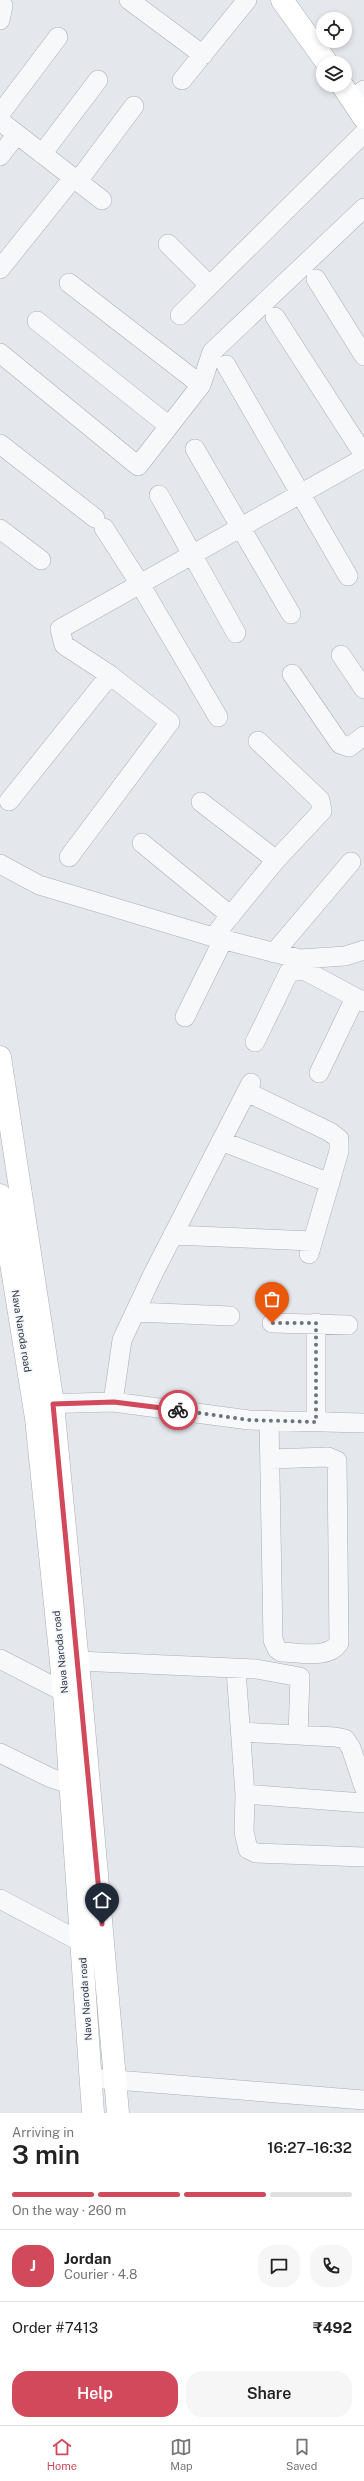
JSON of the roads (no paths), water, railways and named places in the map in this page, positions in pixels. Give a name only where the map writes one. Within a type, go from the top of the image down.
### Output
[{"type":"street","points":[[129,0],[203,55]]},
{"type":"street","points":[[182,80],[247,0]]},
{"type":"street","points":[[282,0],[322,56]]},
{"type":"street","points":[[0,4],[4,6],[0,20]]},
{"type":"street","points":[[0,114],[58,37]]},
{"type":"street","points":[[42,154],[98,80]]},
{"type":"street","points":[[353,91],[364,118]]},
{"type":"street","points":[[0,268],[75,180],[134,106]]},
{"type":"street","points":[[0,121],[102,200]]},
{"type":"street","points":[[180,315],[364,133]]},
{"type":"street","points":[[0,156],[17,134]]},
{"type":"street","points":[[0,353],[138,466],[201,385],[212,352],[364,208]]},
{"type":"street","points":[[168,244],[209,285]]},
{"type":"street","points":[[316,279],[364,356]]},
{"type":"street","points":[[69,283],[201,385]]},
{"type":"street","points":[[275,317],[364,455]]},
{"type":"street","points":[[37,321],[169,426]]},
{"type":"street","points":[[226,365],[303,494],[348,576]]},
{"type":"street","points":[[0,444],[99,523],[140,584],[218,717]]},
{"type":"street","points":[[195,449],[291,614]]},
{"type":"street","points":[[69,857],[170,722],[110,675],[64,645],[60,629],[193,556],[241,527],[303,494],[364,458]]},
{"type":"street","points":[[159,495],[236,633]]},
{"type":"street","points":[[0,530],[41,560]]},
{"type":"street","points":[[341,655],[364,689]]},
{"type":"street","points":[[292,674],[340,744],[349,747],[364,736]]},
{"type":"street","points":[[9,801],[110,675]]},
{"type":"street","points":[[185,1017],[218,938],[230,916],[276,860],[322,811],[320,800],[258,742]]},
{"type":"street","points":[[201,802],[276,860]]},
{"type":"street","points":[[142,843],[230,916]]},
{"type":"street","points":[[274,953],[351,862]]},
{"type":"street","points":[[0,864],[39,885],[274,953],[300,959],[345,956],[364,950]]},
{"type":"street","points":[[255,1042],[289,972],[304,970],[360,1000],[319,1073]]},
{"type":"street","points":[[0,1057],[43,1404],[114,1402],[249,1420],[364,1423]]},
{"type":"street","points":[[114,1402],[122,1340],[173,1235],[249,1087],[336,1135],[340,1145],[310,1248],[173,1235]]},
{"type":"street","points":[[221,1141],[330,1183]]},
{"type":"street","name":"Nava Naroda road","points":[[0,1195],[43,1404],[78,1661],[73,1693],[70,1784],[93,2113]]},
{"type":"street","points":[[136,1312],[230,1316]]},
{"type":"street","points":[[272,1323],[348,1325]]},
{"type":"street","points":[[316,1323],[316,1422]]},
{"type":"street","name":"Nava Naroda road","points":[[43,1404],[118,2113]]},
{"type":"street","points":[[269,1420],[273,1640],[277,1649],[281,1652],[326,1652],[336,1647],[339,1643],[337,1461],[328,1457],[270,1459]]},
{"type":"street","points":[[0,1659],[73,1693]]},
{"type":"street","points":[[78,1661],[236,1670],[256,1669],[300,1677],[298,1736]]},
{"type":"street","points":[[236,1670],[245,1794],[245,1841],[248,1849],[256,1853],[364,1857]]},
{"type":"street","points":[[240,1732],[335,1737],[345,1740],[350,1748],[364,1787]]},
{"type":"street","points":[[0,1753],[51,1778],[70,1784]]},
{"type":"street","points":[[245,1794],[364,1803]]},
{"type":"street","points":[[0,1899],[81,1942]]},
{"type":"street","points":[[91,2078],[364,2100]]}]
